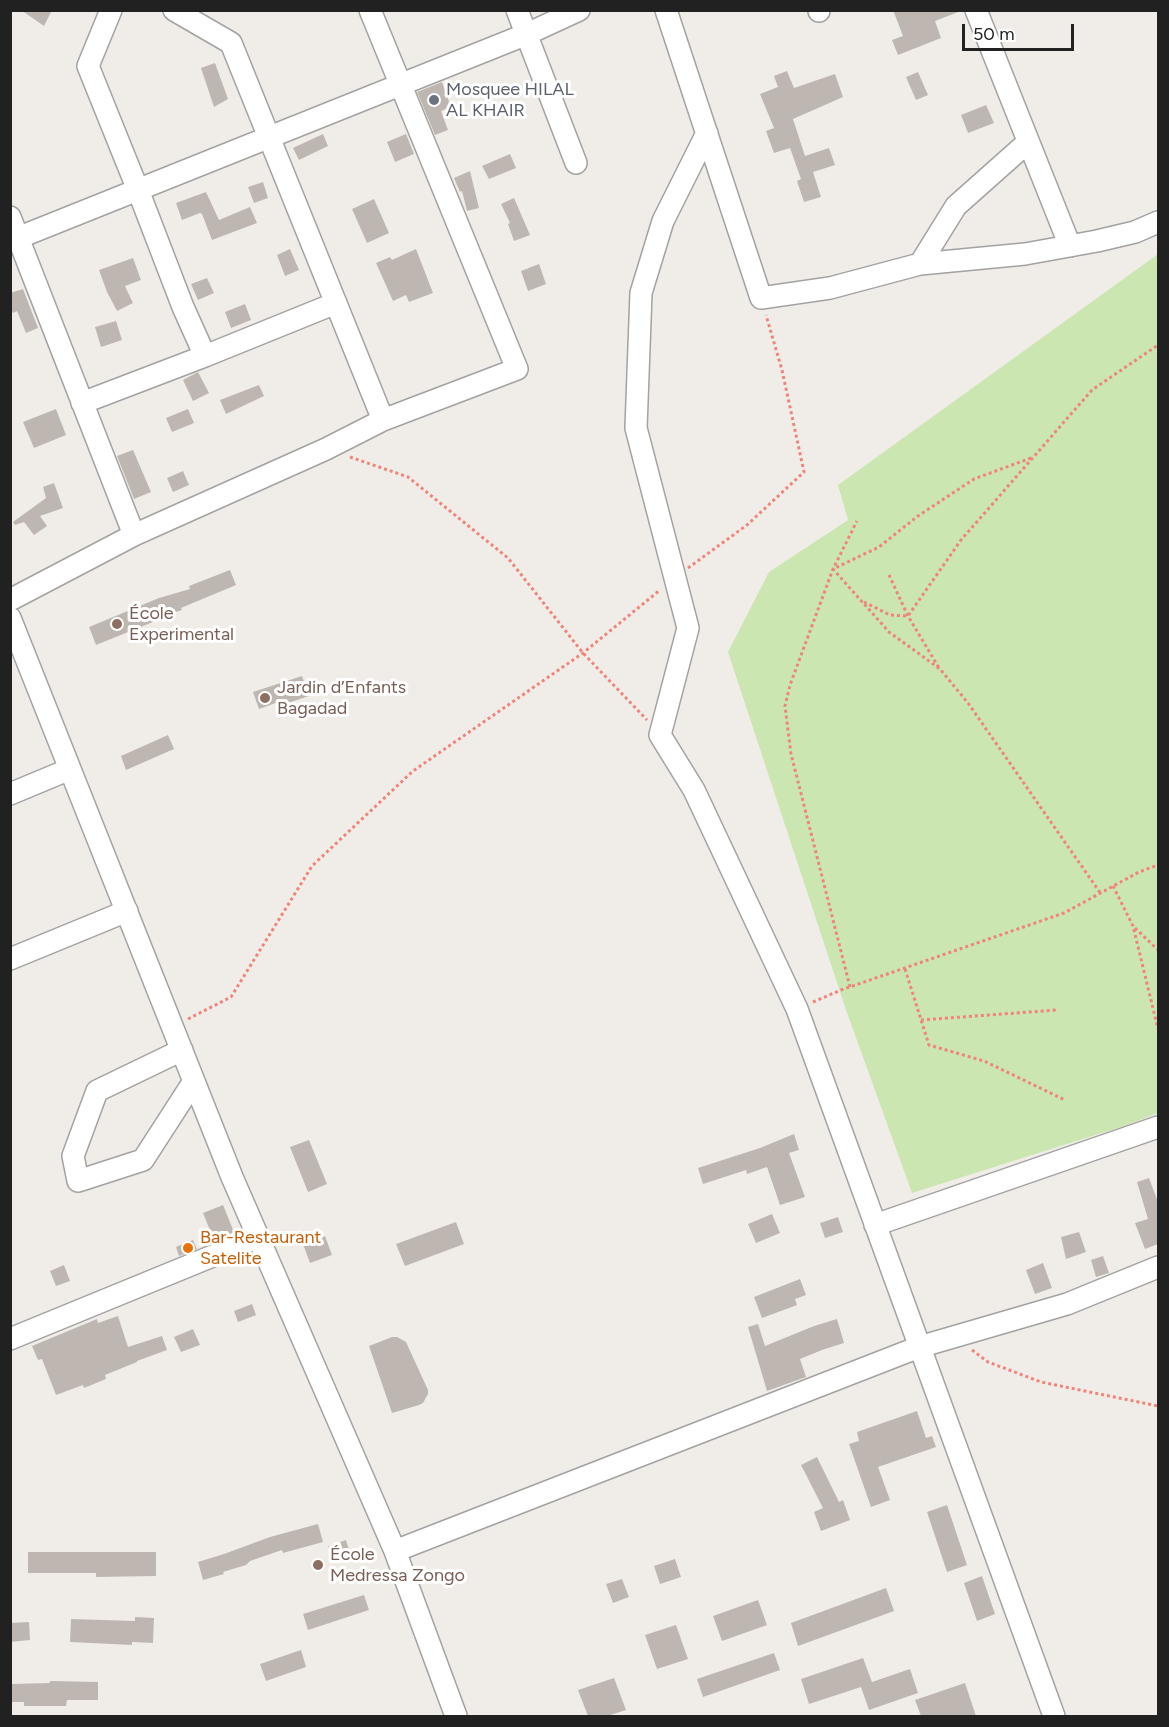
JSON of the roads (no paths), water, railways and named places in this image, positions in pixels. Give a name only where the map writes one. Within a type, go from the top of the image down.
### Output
[{"type":"street","points":[[111,10],[88,66],[183,307],[205,356]]},
{"type":"street","points":[[174,10],[231,43],[383,420]]},
{"type":"street","points":[[10,600],[134,535],[326,449],[383,420],[517,369],[370,10]]},
{"type":"street","points":[[517,10],[576,163]]},
{"type":"street","points":[[15,239],[527,34],[579,10]]},
{"type":"street","points":[[666,10],[761,298],[830,288],[920,264],[1025,254],[1070,246],[1135,232],[1158,222]]},
{"type":"street","points":[[976,10],[1070,246]]},
{"type":"street","points":[[706,133],[663,221],[641,293],[636,428],[688,628],[660,735],[694,790],[797,1009],[1054,1716]]},
{"type":"street","points":[[920,264],[956,206],[1028,142]]},
{"type":"street","points":[[10,217],[15,239],[134,535]]},
{"type":"street","points":[[82,403],[336,303]]},
{"type":"street","points":[[10,618],[194,1081],[394,1551],[456,1716]]},
{"type":"street","points":[[10,794],[70,770]]},
{"type":"street","points":[[10,959],[127,911]]},
{"type":"street","points":[[182,1050],[98,1091],[73,1156],[78,1181],[143,1160],[194,1081]]},
{"type":"street","points":[[875,1225],[1158,1127]]},
{"type":"street","points":[[10,1339],[259,1238]]},
{"type":"street","points":[[394,1551],[919,1347],[1067,1304],[1158,1267]]},
{"type":"place","name":"Mosquee HILAL AL KHAIR","points":[[434,100]]},
{"type":"place","name":"École Experimental","points":[[117,624]]},
{"type":"place","name":"Jardin d’Enfants Bagadad","points":[[265,698]]},
{"type":"place","name":"Bar-Restaurant Satelite","points":[[188,1248]]},
{"type":"place","name":"École Medressa Zongo","points":[[318,1565]]}]
